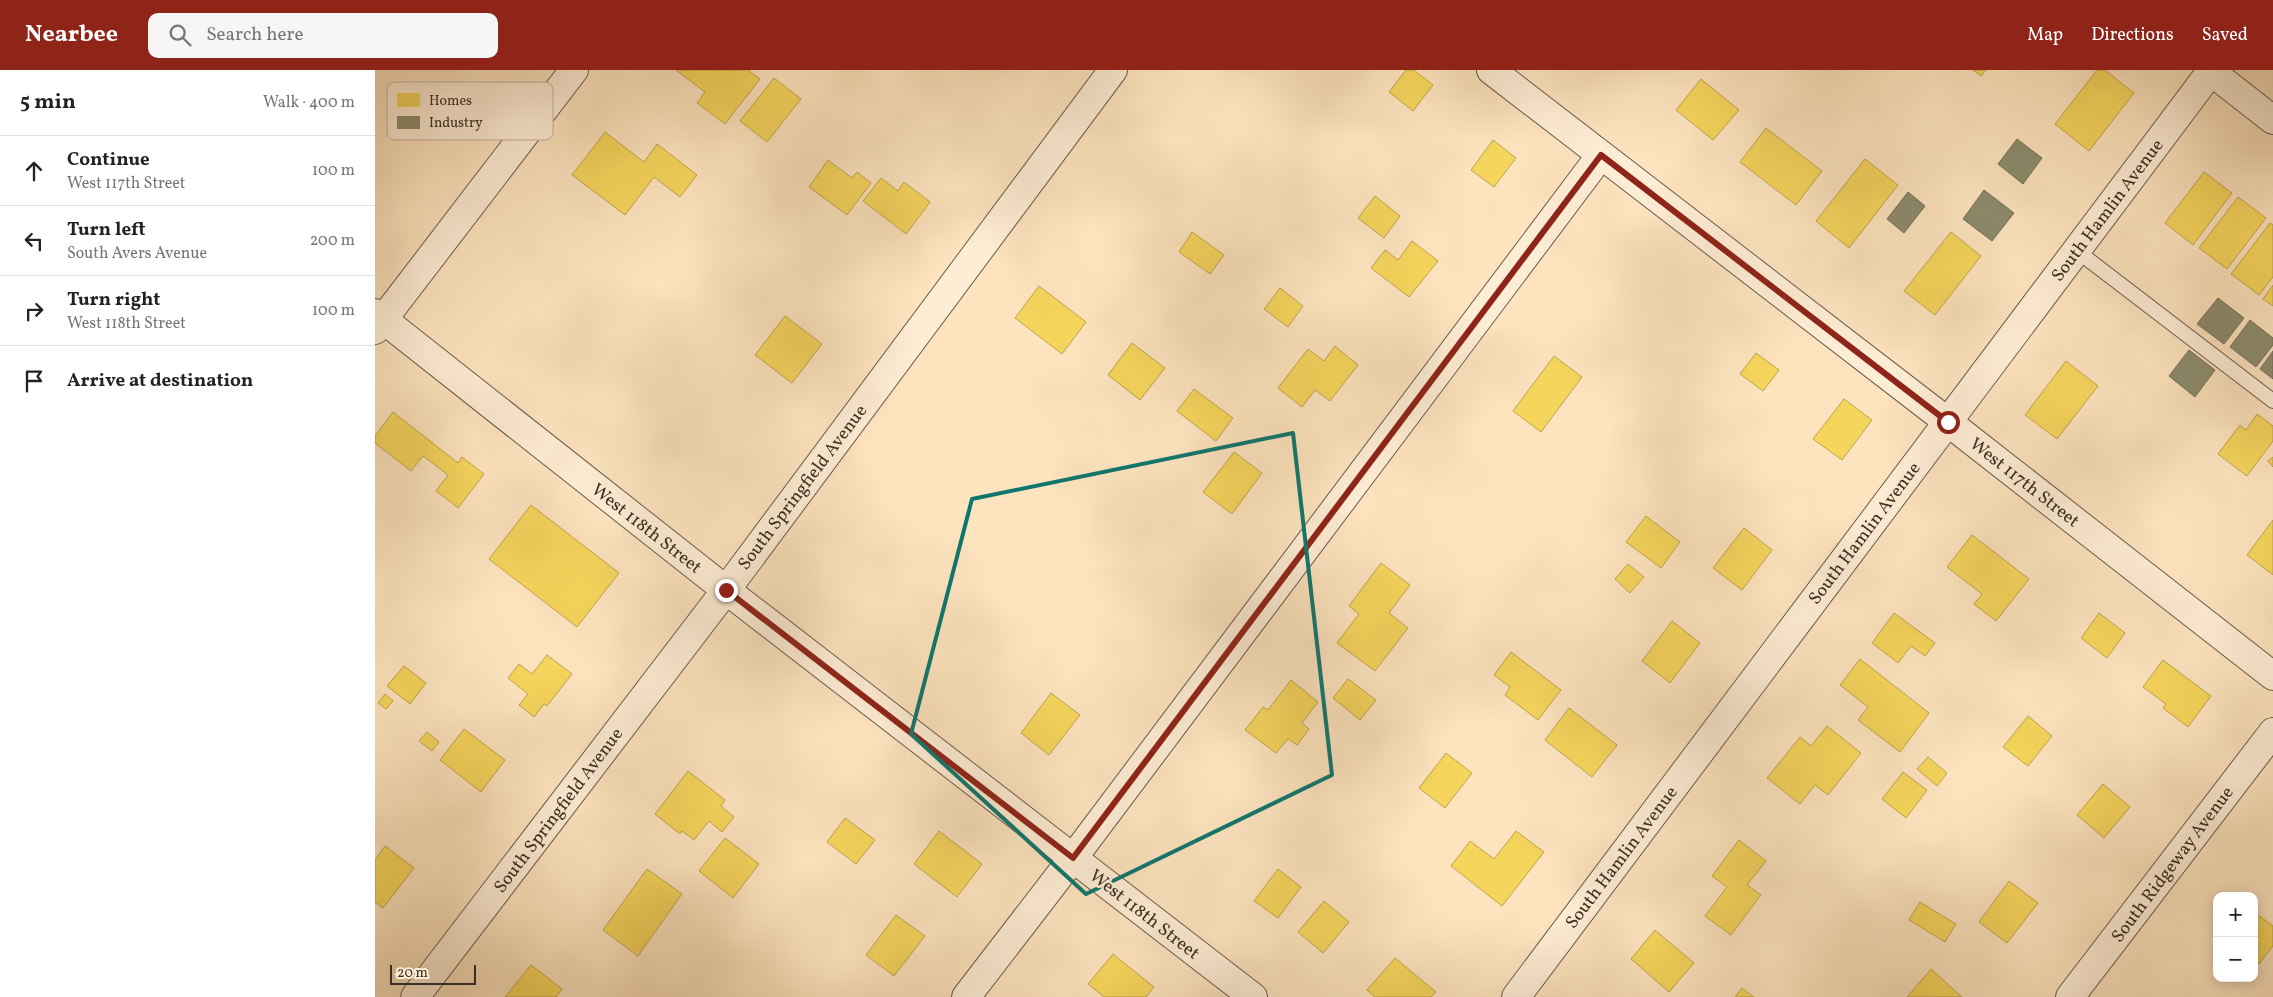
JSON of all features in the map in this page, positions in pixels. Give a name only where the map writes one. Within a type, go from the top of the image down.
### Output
[{"type":"street","points":[[553,97],[574,70]]},
{"type":"street","name":"South Springfield Avenue","points":[[415,997],[726,590],[1113,70]]},
{"type":"street","name":"West 117th Street","points":[[1491,70],[1948,422],[2273,676]]},
{"type":"street","points":[[2211,71],[2273,120]]},
{"type":"street","name":"South Hamlin Avenue","points":[[1516,997],[2211,71]]},
{"type":"street","points":[[378,321],[519,140]]},
{"type":"street","points":[[966,997],[1073,858],[1601,155]]},
{"type":"street","name":"West 118th Street","points":[[378,321],[1253,997]]},
{"type":"street","name":"South Ridgeway Avenue","points":[[2070,997],[2273,732]]},
{"type":"lane","points":[[2077,251],[2273,401]]},
{"type":"highlighted area","points":[[1293,433],[1332,775],[1086,894],[911,734],[972,499]]},
{"type":"building: Homes","points":[[676,70],[748,70],[760,79],[725,124],[697,103],[705,92]]},
{"type":"building: Homes","points":[[1406,70],[1414,70],[1433,85],[1413,111],[1389,92]]},
{"type":"building: Homes","points":[[1973,70],[1986,70],[1981,76]]},
{"type":"building: Homes","points":[[2097,70],[2105,70],[2134,93],[2089,151],[2055,124]]},
{"type":"building: Homes","points":[[774,78],[801,99],[767,142],[740,121]]},
{"type":"building: Homes","points":[[1701,79],[1739,110],[1713,140],[1676,110]]},
{"type":"building: Homes","points":[[1766,128],[1822,171],[1796,205],[1740,162]]},
{"type":"building: Homes","points":[[605,132],[644,162],[657,144],[697,175],[680,197],[654,177],[625,215],[572,175]]},
{"type":"building: Homes","points":[[1493,140],[1516,158],[1494,187],[1471,170]]},
{"type":"building: Homes","points":[[1865,159],[1898,185],[1849,248],[1816,221]]},
{"type":"building: Homes","points":[[828,160],[852,178],[857,172],[871,183],[847,215],[809,187]]},
{"type":"building: Homes","points":[[2204,172],[2232,193],[2193,245],[2165,223]]},
{"type":"building: Homes","points":[[881,178],[898,191],[904,182],[930,202],[906,234],[863,201]]},
{"type":"building: Homes","points":[[1375,196],[1400,216],[1384,238],[1358,218]]},
{"type":"building: Homes","points":[[2238,197],[2266,218],[2227,269],[2199,248]]},
{"type":"building: Homes","points":[[2270,223],[2273,225],[2273,277],[2259,295],[2231,274]]},
{"type":"building: Homes","points":[[1192,232],[1224,255],[1210,274],[1179,252]]},
{"type":"building: Homes","points":[[1951,232],[1981,256],[1935,315],[1904,291]]},
{"type":"building: Homes","points":[[1412,241],[1438,261],[1409,297],[1371,268],[1385,250],[1398,260]]},
{"type":"building: Homes","points":[[2273,285],[2273,306],[2263,299]]},
{"type":"building: Homes","points":[[1039,286],[1086,322],[1062,354],[1015,318]]},
{"type":"building: Homes","points":[[1280,288],[1303,306],[1288,327],[1264,309]]},
{"type":"building: Homes","points":[[785,316],[822,344],[792,383],[755,355]]},
{"type":"building: Homes","points":[[1132,343],[1165,368],[1140,400],[1108,375]]},
{"type":"building: Homes","points":[[1335,346],[1358,365],[1330,401],[1315,390],[1302,407],[1278,388],[1308,349],[1324,361]]},
{"type":"building: Homes","points":[[1756,353],[1779,370],[1763,391],[1740,374]]},
{"type":"building: Homes","points":[[1554,356],[1582,377],[1541,432],[1513,411]]},
{"type":"building: Homes","points":[[2066,361],[2098,386],[2057,439],[2025,415]]},
{"type":"building: Homes","points":[[1194,389],[1233,418],[1216,441],[1177,411]]},
{"type":"building: Homes","points":[[1844,399],[1872,420],[1842,460],[1813,439]]},
{"type":"building: Homes","points":[[393,412],[458,463],[462,457],[484,474],[458,508],[436,491],[448,475],[423,456],[411,471],[375,443],[375,436]]},
{"type":"building: Homes","points":[[2257,414],[2273,426],[2273,441],[2247,476],[2218,454],[2240,425],[2246,430]]},
{"type":"building: Homes","points":[[1234,452],[1262,473],[1232,514],[1203,492]]},
{"type":"building: Homes","points":[[2273,457],[2273,467],[2268,461]]},
{"type":"building: Homes","points":[[531,505],[619,573],[577,627],[489,559]]},
{"type":"building: Homes","points":[[1646,516],[1680,542],[1661,568],[1626,542]]},
{"type":"building: Homes","points":[[2273,520],[2273,575],[2247,555]]},
{"type":"building: Homes","points":[[1744,528],[1772,550],[1742,590],[1713,568]]},
{"type":"building: Homes","points":[[1972,535],[2029,579],[1996,621],[1974,604],[1982,594],[1947,567]]},
{"type":"building: Homes","points":[[1381,563],[1410,585],[1389,613],[1408,628],[1375,671],[1337,643],[1359,614],[1349,606]]},
{"type":"building: Homes","points":[[1628,564],[1644,577],[1630,593],[1615,579]]},
{"type":"building: Homes","points":[[1894,613],[1935,643],[1925,656],[1911,646],[1898,663],[1872,643]]},
{"type":"building: Homes","points":[[2099,613],[2125,633],[2107,658],[2081,638]]},
{"type":"building: Homes","points":[[1672,621],[1700,643],[1670,683],[1642,661]]},
{"type":"building: Homes","points":[[1511,652],[1561,690],[1538,720],[1505,695],[1510,687],[1494,675]]},
{"type":"building: Homes","points":[[547,655],[572,674],[547,706],[544,704],[534,717],[519,705],[528,694],[508,678],[519,664],[532,674]]},
{"type":"building: Homes","points":[[1860,659],[1929,713],[1900,752],[1858,720],[1868,707],[1840,685]]},
{"type":"building: Homes","points":[[2163,660],[2211,696],[2188,727],[2163,708],[2166,704],[2143,687]]},
{"type":"building: Homes","points":[[404,666],[426,683],[410,704],[387,686]]},
{"type":"building: Homes","points":[[1348,679],[1376,700],[1360,720],[1333,698]]},
{"type":"building: Homes","points":[[1291,680],[1318,702],[1302,723],[1309,729],[1297,745],[1288,739],[1276,753],[1245,730],[1263,707],[1268,710]]},
{"type":"building: Homes","points":[[1051,693],[1080,715],[1049,755],[1021,733]]},
{"type":"building: Homes","points":[[385,694],[393,701],[386,709],[378,703]]},
{"type":"building: Homes","points":[[1569,708],[1617,745],[1592,777],[1545,740]]},
{"type":"building: Homes","points":[[2028,716],[2052,736],[2028,766],[2003,747]]},
{"type":"building: Homes","points":[[1827,726],[1861,753],[1828,795],[1815,785],[1800,804],[1767,778],[1800,737],[1811,746]]},
{"type":"building: Homes","points":[[464,729],[505,760],[481,792],[440,760]]},
{"type":"building: Homes","points":[[427,732],[439,742],[432,751],[419,741]]},
{"type":"building: Homes","points":[[1446,753],[1472,773],[1445,808],[1419,788]]},
{"type":"building: Homes","points":[[1928,757],[1947,773],[1937,786],[1917,769]]},
{"type":"building: Homes","points":[[688,771],[725,800],[721,806],[734,817],[722,832],[709,821],[694,840],[682,831],[680,834],[655,814]]},
{"type":"building: Homes","points":[[1903,772],[1927,790],[1906,818],[1882,799]]},
{"type":"building: Homes","points":[[2103,784],[2130,807],[2104,838],[2077,815]]},
{"type":"building: Homes","points":[[845,818],[875,840],[856,864],[827,842]]},
{"type":"building: Homes","points":[[939,831],[982,864],[957,897],[914,864]]},
{"type":"building: Homes","points":[[1516,831],[1544,852],[1502,906],[1451,866],[1470,841],[1494,859]]},
{"type":"building: Homes","points":[[725,838],[759,864],[733,898],[699,871]]},
{"type":"building: Homes","points":[[1739,840],[1766,861],[1747,885],[1761,895],[1731,935],[1705,916],[1727,887],[1712,876]]},
{"type":"building: Homes","points":[[385,846],[414,868],[383,908],[375,902],[375,860]]},
{"type":"building: Homes","points":[[647,869],[682,894],[638,956],[603,930]]},
{"type":"building: Homes","points":[[1278,869],[1301,887],[1278,918],[1254,901]]},
{"type":"building: Homes","points":[[2009,881],[2038,903],[2007,943],[1979,922]]},
{"type":"building: Homes","points":[[1324,901],[1349,922],[1323,953],[1298,932]]},
{"type":"building: Homes","points":[[1920,902],[1956,924],[1945,942],[1909,920]]},
{"type":"building: Homes","points":[[896,915],[925,936],[894,976],[866,955]]},
{"type":"building: Homes","points":[[2258,915],[2273,926],[2273,946],[2259,964]]},
{"type":"building: Homes","points":[[1655,930],[1694,963],[1669,992],[1631,959]]},
{"type":"building: Homes","points":[[1113,954],[1154,987],[1146,997],[1104,997],[1088,984]]},
{"type":"building: Homes","points":[[1395,958],[1436,992],[1431,997],[1375,997],[1367,990]]},
{"type":"building: Homes","points":[[531,965],[562,989],[556,997],[505,997]]},
{"type":"building: Homes","points":[[1931,969],[1962,997],[1907,997]]},
{"type":"building: Homes","points":[[1742,988],[1754,997],[1735,997]]},
{"type":"building: Industry","points":[[2017,139],[2042,158],[2023,184],[1998,164]]},
{"type":"building: Industry","points":[[1984,190],[2014,213],[1992,241],[1963,219]]},
{"type":"building: Industry","points":[[1908,192],[1925,206],[1904,233],[1887,219]]},
{"type":"building: Industry","points":[[2218,298],[2244,318],[2224,344],[2197,324]]},
{"type":"building: Industry","points":[[2250,320],[2273,338],[2273,345],[2256,367],[2230,347]]},
{"type":"building: Industry","points":[[2189,350],[2215,370],[2195,397],[2169,376]]},
{"type":"building: Industry","points":[[2273,351],[2273,379],[2260,369]]},
{"type":"route","points":[[726,590],[1073,858],[1601,155],[1948,422]]}]
